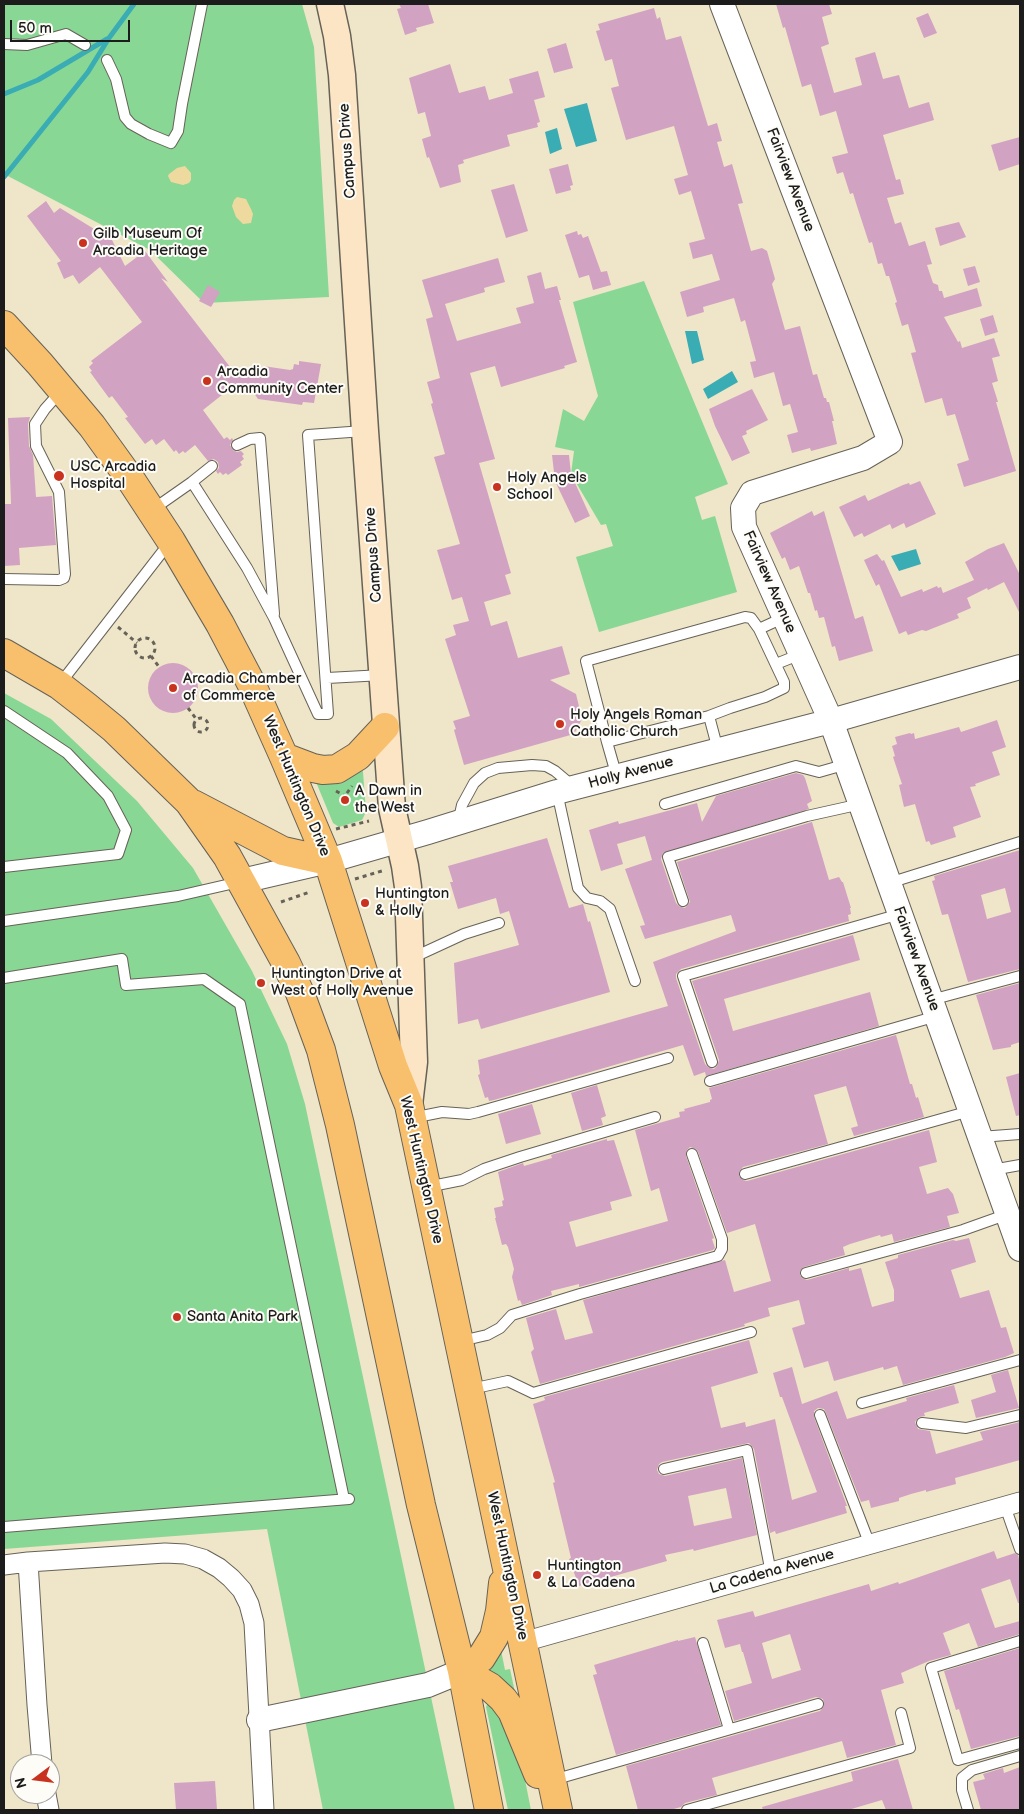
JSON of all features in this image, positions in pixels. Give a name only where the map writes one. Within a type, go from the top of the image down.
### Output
[{"type":"main road","name":"Campus Drive","points":[[330,4],[337,36],[342,75],[392,808],[408,887],[414,1062],[410,1112]]},
{"type":"main road","name":"West Huntington Drive","points":[[4,325],[63,390],[113,454],[171,541],[234,649],[284,757],[328,861],[393,1066],[410,1112],[558,1810]]},
{"type":"main road","points":[[4,653],[59,685],[114,729],[189,802],[224,851],[242,882],[286,963],[312,1022],[340,1125],[421,1505],[462,1671],[489,1810]]},
{"type":"main road","points":[[284,757],[313,768],[323,770],[338,769],[358,756],[385,727]]},
{"type":"main road","points":[[189,802],[282,851],[328,861]]},
{"type":"main road","points":[[462,1671],[481,1658],[494,1637],[503,1589],[502,1540]]},
{"type":"main road","points":[[462,1671],[490,1687],[503,1699],[512,1712],[553,1810]]},
{"type":"street","name":"Fairview Avenue","points":[[722,4],[890,442],[863,458],[752,493],[743,508],[744,527],[831,721],[1020,1249]]},
{"type":"street","name":"Holly Avenue","points":[[242,882],[328,861],[566,790],[831,721],[1020,667]]},
{"type":"street","name":"La Cadena Avenue","points":[[523,1642],[1013,1504]]},
{"type":"street","points":[[4,1565],[165,1553],[185,1554],[203,1559],[219,1568],[242,1590],[250,1604],[254,1623],[264,1810]]},
{"type":"street","points":[[28,1562],[36,1705],[41,1754]]},
{"type":"street","points":[[259,1720],[431,1684],[462,1671]]},
{"type":"lane","points":[[107,60],[116,79],[125,117],[131,124],[171,143],[178,131],[202,4]]},
{"type":"lane","points":[[4,44],[27,45],[66,34],[85,45]]},
{"type":"lane","points":[[4,580],[59,580],[64,578],[59,492],[36,446],[35,424],[44,409],[63,390]]},
{"type":"lane","points":[[192,482],[247,568],[274,618],[318,714],[328,714],[308,435],[365,431]]},
{"type":"lane","points":[[237,445],[250,439],[260,438],[274,618]]},
{"type":"lane","points":[[152,510],[212,466]]},
{"type":"lane","points":[[59,685],[171,541]]},
{"type":"lane","points":[[608,742],[709,716],[765,697],[784,688],[784,682],[760,629],[751,618],[745,617],[586,661],[617,777]]},
{"type":"lane","points":[[760,629],[785,617]]},
{"type":"lane","points":[[776,664],[801,654]]},
{"type":"lane","points":[[326,678],[382,675]]},
{"type":"lane","points":[[4,712],[71,757],[108,796],[126,830],[118,854],[4,868]]},
{"type":"lane","points":[[709,716],[718,750]]},
{"type":"lane","points":[[665,804],[796,766],[819,772],[846,764]]},
{"type":"lane","points":[[458,822],[462,805],[474,783],[485,773],[498,768],[532,765],[546,766],[555,771],[566,790],[578,888],[587,898],[600,901],[610,909],[634,981]]},
{"type":"lane","points":[[683,900],[668,857],[807,816],[861,804]]},
{"type":"lane","points":[[889,883],[1020,842]]},
{"type":"lane","points":[[4,921],[178,896],[242,882]]},
{"type":"lane","points":[[712,1062],[683,976],[900,914]]},
{"type":"lane","points":[[411,958],[464,934],[499,924]]},
{"type":"lane","points":[[4,978],[122,959],[126,985],[204,979],[240,1004],[347,1499],[4,1527]]},
{"type":"lane","points":[[710,1081],[934,1008],[1020,976]]},
{"type":"lane","points":[[410,1112],[469,1114],[668,1058]]},
{"type":"lane","points":[[745,1174],[970,1111]]},
{"type":"lane","points":[[426,1188],[462,1180],[484,1169],[520,1157],[655,1117]]},
{"type":"lane","points":[[980,1137],[1020,1134]]},
{"type":"lane","points":[[460,1342],[487,1335],[500,1328],[512,1315],[718,1256],[722,1249],[722,1240],[692,1154]]},
{"type":"lane","points":[[992,1170],[1020,1165]]},
{"type":"lane","points":[[806,1273],[963,1230],[1008,1214]]},
{"type":"lane","points":[[470,1389],[508,1381],[533,1393],[751,1332]]},
{"type":"lane","points":[[862,1403],[1020,1360]]},
{"type":"lane","points":[[922,1423],[966,1428],[1020,1415]]},
{"type":"lane","points":[[820,1416],[870,1545]]},
{"type":"lane","points":[[664,1469],[747,1450],[771,1572]]},
{"type":"lane","points":[[1013,1504],[1020,1549]]},
{"type":"lane","points":[[1020,1641],[931,1668],[958,1760],[1020,1743]]},
{"type":"lane","points":[[703,1643],[729,1729]]},
{"type":"lane","points":[[552,1780],[818,1704]]},
{"type":"lane","points":[[687,1810],[910,1748],[901,1713]]},
{"type":"lane","points":[[968,1810],[962,1790],[962,1778],[972,1770],[1020,1756]]},
{"type":"path","points":[[109,620],[137,642]]},
{"type":"path","points":[[142,639],[151,642],[154,650],[151,656],[145,658],[137,655],[135,649],[137,642],[142,639]]},
{"type":"path","points":[[151,656],[159,667]]},
{"type":"path","points":[[188,708],[196,720]]},
{"type":"path","points":[[200,718],[206,721],[206,729],[199,732],[194,725],[196,720],[200,718]]},
{"type":"path","points":[[335,830],[369,821]]},
{"type":"path","points":[[350,881],[393,868]]},
{"type":"path","points":[[281,902],[310,892]]},
{"type":"green space","points":[[4,4],[302,4],[314,47],[329,297],[204,303],[150,250],[4,174]]},
{"type":"green space","points":[[644,281],[728,484],[695,497],[702,520],[715,516],[737,592],[599,632],[576,557],[613,546],[606,524],[601,525],[571,474],[574,451],[555,447],[563,409],[584,421],[598,396],[573,302]]},
{"type":"green space","name":"Santa Anita Park","points":[[4,693],[51,719],[137,801],[193,868],[252,971],[287,1044],[305,1104],[455,1810],[323,1810],[267,1529],[4,1549]]},
{"type":"green space","points":[[361,767],[366,812],[362,820],[339,827],[333,823],[316,782]]},
{"type":"green space","points":[[501,1650],[505,1670],[510,1669],[516,1697],[485,1676]]},
{"type":"green space","points":[[488,1702],[516,1735],[531,1810],[508,1810],[486,1707]]},
{"type":"sand","points":[[185,166],[191,173],[189,183],[183,185],[171,182],[169,174],[177,168]]},
{"type":"sand","points":[[237,197],[246,199],[253,214],[251,223],[243,224],[236,217],[232,206]]},
{"type":"water","points":[[587,103],[597,141],[576,147],[564,109]]},
{"type":"water","points":[[557,128],[562,149],[550,154],[545,132]]},
{"type":"water","points":[[685,331],[697,331],[704,360],[692,364]]},
{"type":"water","points":[[732,371],[738,382],[708,399],[703,389]]},
{"type":"water","points":[[916,549],[921,564],[899,571],[891,556]]},
{"type":"building","points":[[399,4],[428,4],[434,23],[416,28],[417,31],[405,35],[397,9],[401,8]]},
{"type":"building","points":[[776,4],[829,4],[832,14],[822,17],[829,44],[821,47],[834,93],[862,85],[855,58],[875,52],[883,79],[899,75],[909,108],[929,102],[934,120],[883,135],[896,180],[900,179],[904,194],[887,198],[895,224],[901,222],[909,246],[925,241],[932,264],[927,265],[933,283],[938,285],[939,291],[942,291],[944,298],[977,288],[982,306],[944,317],[958,342],[960,341],[962,348],[994,338],[1000,356],[992,358],[998,381],[992,383],[1016,471],[964,487],[957,464],[969,460],[955,414],[947,416],[942,398],[925,403],[911,353],[916,352],[908,324],[902,326],[889,276],[886,276],[882,263],[878,264],[872,242],[869,243],[853,193],[850,194],[843,172],[837,174],[832,157],[848,153],[836,111],[820,116],[811,84],[802,87],[785,27],[783,28]]},
{"type":"building","points":[[654,8],[657,19],[660,17],[666,40],[681,36],[708,126],[717,123],[722,141],[717,142],[724,167],[732,164],[743,203],[738,204],[751,251],[762,248],[767,251],[775,279],[772,284],[785,330],[800,326],[813,375],[817,374],[824,398],[829,402],[837,444],[811,451],[810,448],[792,453],[787,435],[798,432],[790,404],[783,406],[774,372],[754,378],[750,362],[756,361],[745,320],[741,322],[734,298],[703,307],[704,312],[687,317],[680,292],[720,280],[712,254],[693,259],[689,243],[705,239],[691,191],[679,195],[674,179],[688,175],[674,126],[626,140],[611,88],[619,86],[612,59],[605,61],[596,31],[600,30],[598,24]]},
{"type":"building","points":[[928,13],[937,33],[924,38],[916,18]]},
{"type":"building","points":[[566,43],[573,68],[554,73],[547,49]]},
{"type":"building","points":[[450,64],[459,93],[485,86],[489,100],[513,93],[509,79],[538,71],[545,97],[534,100],[540,122],[537,123],[538,127],[507,135],[510,146],[463,160],[464,163],[458,165],[461,182],[440,188],[429,157],[427,158],[422,139],[431,136],[425,112],[418,114],[409,78]]},
{"type":"building","points":[[1020,137],[1020,164],[999,171],[991,145]]},
{"type":"building","points":[[568,164],[573,185],[570,186],[571,190],[556,194],[549,169]]},
{"type":"building","points":[[514,184],[528,231],[506,238],[491,190]]},
{"type":"building","name":"Arcadia Community Center","points":[[46,201],[54,213],[60,208],[112,240],[125,266],[145,251],[168,282],[161,278],[234,372],[252,375],[263,366],[290,370],[293,369],[294,364],[299,365],[299,361],[321,364],[314,403],[303,402],[302,405],[258,399],[251,389],[232,387],[203,410],[224,439],[227,437],[230,440],[232,438],[233,440],[230,445],[233,450],[241,451],[244,454],[242,456],[244,459],[240,462],[242,465],[228,475],[226,473],[223,475],[220,472],[218,474],[216,471],[219,468],[218,462],[214,459],[208,461],[195,445],[185,453],[183,451],[179,454],[176,450],[174,452],[164,439],[156,445],[152,439],[145,444],[125,418],[128,417],[112,396],[109,398],[90,372],[92,371],[89,367],[93,363],[91,361],[142,322],[100,267],[79,284],[73,275],[64,279],[57,263],[61,261],[27,216]]},
{"type":"building","points":[[959,222],[966,237],[940,246],[935,228]]},
{"type":"building","points":[[577,231],[578,235],[581,234],[583,238],[588,236],[601,272],[607,271],[611,285],[593,290],[589,275],[579,278],[565,235]]},
{"type":"building","points":[[498,258],[505,282],[484,288],[485,292],[445,304],[457,341],[521,323],[516,308],[534,303],[527,276],[541,272],[545,289],[557,286],[561,300],[559,300],[577,362],[564,366],[565,368],[501,387],[495,366],[470,373],[495,459],[479,463],[511,573],[505,575],[511,594],[484,602],[491,626],[507,621],[518,658],[562,646],[570,674],[550,680],[576,694],[582,719],[574,734],[464,765],[453,721],[470,716],[445,639],[456,635],[453,625],[469,621],[462,597],[452,600],[437,550],[460,544],[434,457],[445,454],[427,382],[440,378],[426,319],[433,317],[422,280]]},
{"type":"building","points":[[975,266],[980,282],[968,286],[963,269]]},
{"type":"building","points":[[208,285],[220,292],[211,307],[199,301]]},
{"type":"building","points":[[993,315],[998,332],[985,336],[980,319]]},
{"type":"building","points":[[752,389],[768,420],[746,431],[747,434],[742,436],[750,453],[732,461],[709,409]]},
{"type":"building","points":[[30,417],[28,424],[29,446],[33,455],[36,497],[52,496],[56,545],[19,548],[20,565],[4,566],[4,504],[11,504],[8,418]]},
{"type":"building","points":[[552,455],[569,455],[571,474],[590,516],[575,523],[555,481]]},
{"type":"building","points":[[920,481],[936,514],[906,528],[904,523],[892,529],[890,524],[864,537],[862,533],[854,537],[839,507],[865,495],[868,501],[903,485],[909,483],[910,485]]},
{"type":"building","points":[[812,511],[814,516],[824,511],[855,619],[863,616],[873,651],[839,661],[835,646],[832,647],[824,617],[819,618],[817,610],[815,611],[799,566],[790,570],[785,557],[782,559],[770,533]]},
{"type":"building","points":[[1004,543],[1020,575],[1020,614],[1004,582],[967,598],[971,608],[957,614],[959,618],[926,631],[922,630],[908,635],[906,631],[899,634],[879,584],[876,586],[864,560],[877,554],[882,561],[884,560],[901,597],[922,589],[923,592],[937,586],[938,588],[941,587],[943,593],[974,580],[965,562],[988,549]]},
{"type":"building","name":"Arcadia Chamber of Commerce","points":[[173,663],[183,665],[191,670],[196,678],[198,688],[196,698],[191,706],[183,711],[173,713],[163,711],[155,706],[150,698],[148,688],[150,678],[155,670],[163,665]]},
{"type":"building","points":[[997,720],[1006,747],[992,752],[1000,775],[970,787],[981,817],[953,827],[956,837],[931,845],[929,841],[926,842],[915,804],[904,807],[899,785],[902,784],[893,757],[895,756],[892,746],[897,744],[895,737],[914,733],[915,739],[959,727],[961,732]]},
{"type":"building","points":[[796,773],[803,775],[805,778],[812,801],[807,804],[809,809],[663,853],[661,859],[676,903],[685,908],[690,902],[677,862],[812,822],[829,880],[839,877],[843,882],[851,908],[851,914],[848,915],[849,921],[681,969],[676,974],[676,978],[705,1064],[714,1069],[719,1060],[692,981],[853,935],[860,960],[724,999],[733,1031],[870,992],[879,1026],[706,1076],[705,1072],[694,1076],[683,1045],[494,1100],[489,1101],[488,1097],[485,1098],[478,1075],[480,1074],[478,1060],[668,1006],[653,962],[736,931],[731,915],[645,939],[640,926],[645,925],[625,869],[652,860],[645,836],[617,844],[623,864],[601,871],[589,830],[618,821],[619,824],[697,803],[702,822],[716,796]]},
{"type":"building","points":[[547,838],[569,908],[583,904],[588,922],[590,921],[610,992],[481,1029],[478,1019],[458,1024],[454,963],[519,945],[509,911],[500,914],[496,898],[458,909],[450,882],[453,882],[448,866]]},
{"type":"building","points":[[1020,850],[1020,969],[968,982],[948,914],[942,915],[932,881],[935,880],[934,876]],"holes":[[[1005,888],[1011,912],[987,919],[981,895]]]},
{"type":"building","points":[[1020,983],[1020,1042],[1011,1045],[1011,1047],[993,1050],[976,995]]},
{"type":"building","points":[[896,1035],[910,1084],[912,1084],[916,1098],[918,1097],[924,1117],[854,1136],[851,1128],[858,1126],[846,1086],[814,1095],[828,1144],[743,1167],[739,1172],[739,1176],[747,1181],[929,1130],[937,1162],[919,1167],[927,1194],[948,1188],[953,1194],[959,1213],[947,1216],[950,1227],[894,1242],[892,1234],[881,1237],[880,1235],[850,1244],[843,1247],[845,1255],[804,1267],[800,1271],[800,1275],[807,1280],[849,1268],[849,1271],[861,1268],[872,1307],[894,1301],[894,1290],[885,1262],[898,1258],[898,1255],[953,1240],[969,1238],[976,1262],[951,1270],[960,1298],[989,1290],[1001,1328],[1006,1327],[1014,1353],[903,1385],[897,1366],[884,1370],[883,1367],[834,1381],[828,1361],[804,1368],[792,1328],[805,1324],[799,1300],[768,1308],[770,1316],[744,1324],[745,1326],[540,1384],[531,1352],[534,1349],[526,1318],[556,1309],[565,1340],[593,1333],[583,1300],[725,1260],[734,1292],[771,1281],[755,1224],[727,1233],[698,1152],[690,1147],[687,1150],[686,1156],[714,1238],[712,1239],[715,1248],[713,1250],[579,1287],[579,1284],[551,1291],[552,1295],[522,1305],[520,1300],[518,1301],[512,1277],[514,1269],[508,1247],[506,1244],[502,1245],[495,1218],[494,1208],[503,1206],[502,1201],[504,1200],[498,1172],[523,1163],[524,1166],[552,1158],[551,1155],[607,1139],[607,1141],[614,1140],[632,1196],[610,1202],[612,1210],[569,1222],[576,1247],[668,1221],[659,1188],[651,1191],[635,1130],[680,1117],[679,1112],[685,1111],[684,1109],[710,1102],[712,1099],[709,1088]]},
{"type":"building","points":[[1020,1073],[1020,1115],[1016,1116],[1006,1077]]},
{"type":"building","points":[[597,1085],[606,1116],[601,1118],[603,1125],[582,1131],[571,1093]]},
{"type":"building","points":[[532,1104],[541,1134],[506,1144],[498,1114]]},
{"type":"building","points":[[749,1340],[758,1373],[711,1387],[721,1428],[745,1422],[746,1427],[775,1419],[792,1500],[817,1492],[782,1397],[780,1397],[773,1373],[792,1367],[802,1404],[837,1391],[847,1419],[907,1401],[906,1398],[954,1385],[959,1403],[924,1413],[925,1416],[919,1417],[915,1422],[918,1429],[930,1431],[936,1454],[983,1440],[980,1432],[1020,1422],[1020,1460],[955,1478],[956,1484],[911,1494],[899,1498],[899,1501],[871,1508],[869,1500],[861,1502],[826,1413],[824,1409],[818,1408],[814,1411],[814,1417],[847,1506],[845,1506],[847,1513],[776,1534],[775,1531],[770,1533],[754,1449],[749,1443],[662,1462],[657,1470],[659,1474],[665,1476],[742,1458],[757,1535],[694,1551],[693,1549],[665,1555],[667,1561],[579,1586],[569,1559],[571,1558],[553,1483],[555,1482],[533,1404],[545,1400],[544,1397]],"holes":[[[726,1488],[732,1518],[694,1526],[688,1496]]]},
{"type":"building","points":[[1008,1370],[1019,1408],[976,1418],[971,1400],[996,1392],[991,1375]]},
{"type":"building","points":[[994,1551],[997,1559],[1015,1553],[1018,1555],[1020,1563],[1020,1603],[1018,1603],[1010,1579],[981,1589],[995,1628],[1020,1621],[1020,1634],[978,1647],[969,1623],[943,1633],[951,1655],[929,1661],[901,1673],[904,1683],[881,1690],[896,1745],[847,1758],[842,1741],[712,1778],[717,1795],[685,1803],[681,1807],[670,1810],[638,1810],[626,1766],[820,1711],[824,1706],[823,1699],[816,1697],[734,1721],[725,1691],[752,1683],[740,1644],[725,1648],[717,1620],[753,1611],[755,1617],[869,1584],[871,1591],[898,1582],[899,1584]],"holes":[[[790,1634],[801,1670],[772,1679],[762,1643]]]},
{"type":"building","points":[[695,1637],[721,1725],[616,1755],[593,1675],[597,1674],[594,1665],[678,1640]]},
{"type":"building","points":[[1020,1648],[1020,1736],[971,1749],[959,1709],[956,1710],[944,1671]]},
{"type":"building","points":[[898,1759],[913,1810],[886,1810],[882,1800],[848,1810],[763,1810],[762,1807],[853,1781],[851,1772]]},
{"type":"building","points":[[1020,1767],[1020,1810],[981,1810],[973,1782],[985,1779],[983,1774],[1003,1768],[1004,1773]]},
{"type":"building","points":[[215,1781],[217,1810],[176,1810],[174,1783]]},
{"type":"waterway","points":[[4,177],[88,72],[109,38],[134,4]]},
{"type":"waterway","points":[[4,94],[38,80],[107,39]]},
{"type":"place","name":"Gilb Museum Of Arcadia Heritage","points":[[83,243]]},
{"type":"place","name":"Arcadia Community Center","points":[[207,381]]},
{"type":"place","name":"USC Arcadia Hospital","points":[[59,476]]},
{"type":"place","name":"Holy Angels School","points":[[497,487]]},
{"type":"place","name":"Arcadia Chamber of Commerce","points":[[173,688]]},
{"type":"place","name":"Holy Angels Roman Catholic Church","points":[[560,724]]},
{"type":"place","name":"A Dawn in the West","points":[[345,800]]},
{"type":"place","name":"Huntington & Holly","points":[[365,903]]},
{"type":"place","name":"Huntington Drive at West of Holly Avenue","points":[[261,983]]},
{"type":"place","name":"Santa Anita Park","points":[[177,1317]]},
{"type":"place","name":"Huntington & La Cadena","points":[[537,1575]]}]
